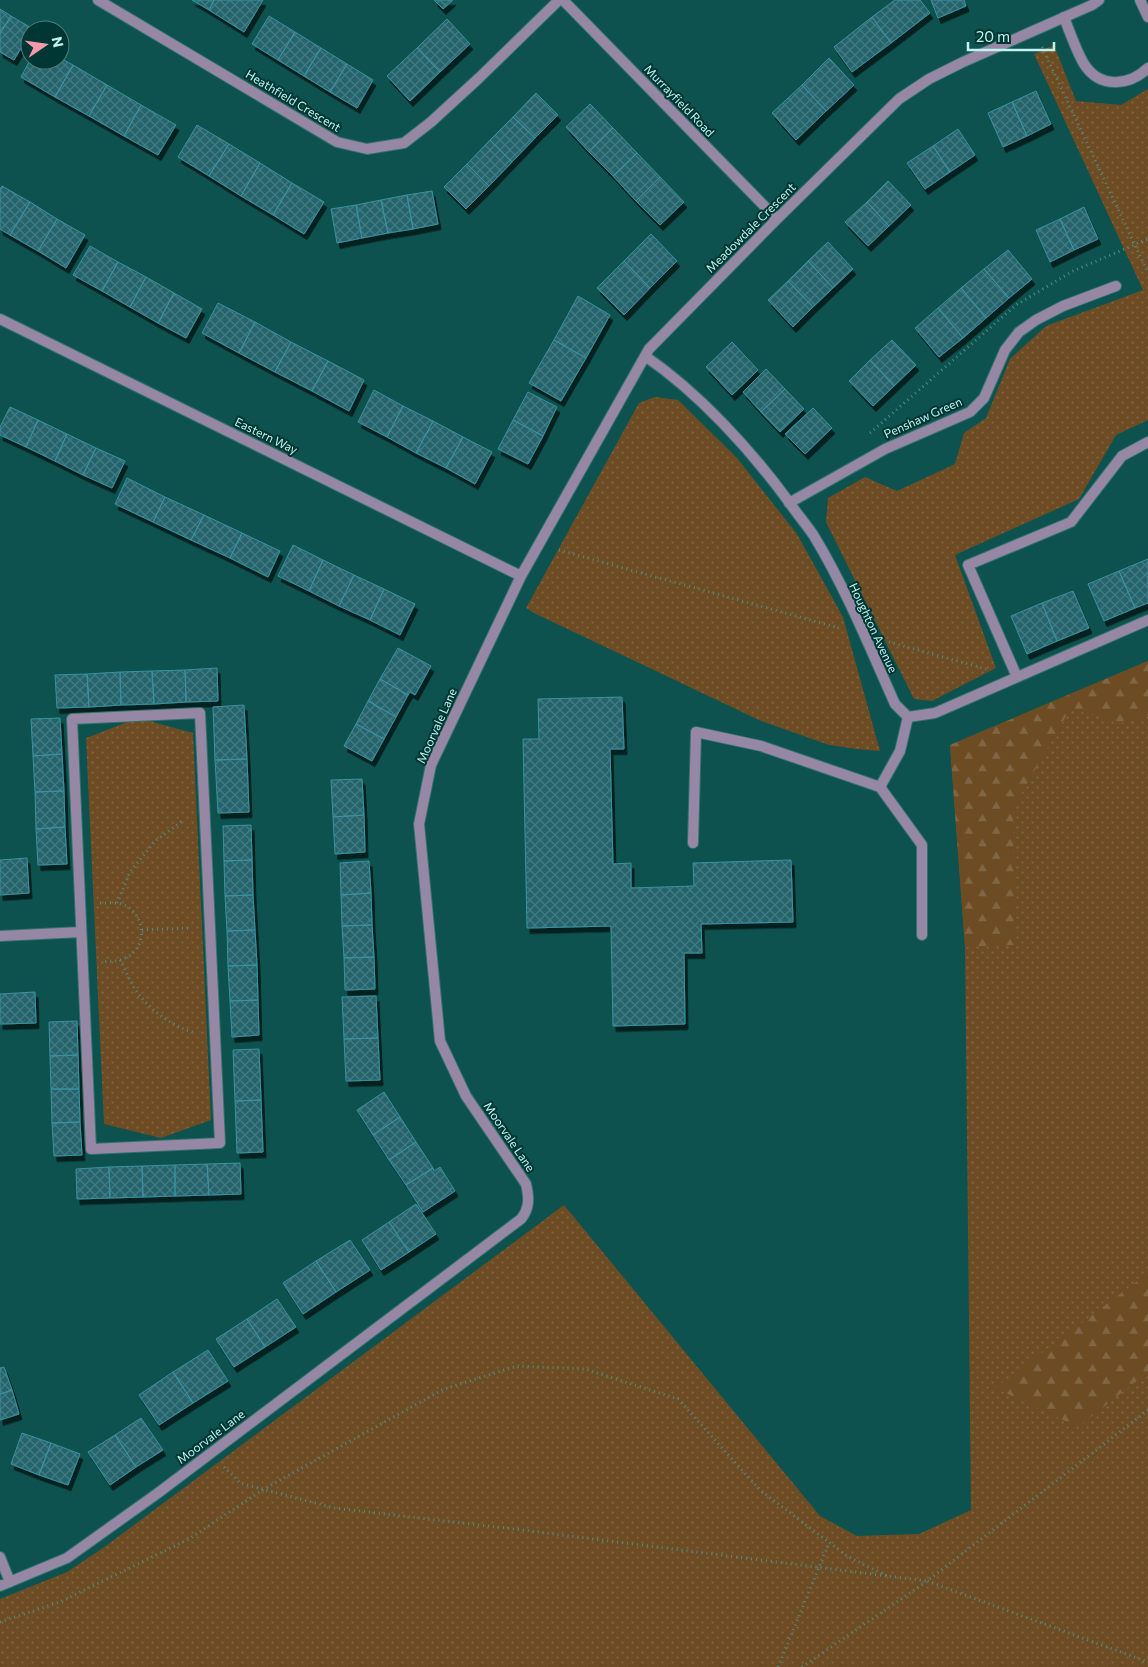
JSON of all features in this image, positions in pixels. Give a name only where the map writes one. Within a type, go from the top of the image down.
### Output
[{"type":"street","name":"Heathfield Crescent","points":[[98,0],[337,142],[367,149],[404,143],[431,122],[479,78],[559,0]]},
{"type":"street","name":"Murrayfield Road","points":[[563,0],[777,219]]},
{"type":"street","name":"Meadowdale Crescent","points":[[521,576],[650,349],[777,219],[899,99],[937,75],[1100,0]]},
{"type":"street","points":[[1140,0],[1148,17]]},
{"type":"street","points":[[1064,17],[1084,64],[1092,74],[1106,81],[1123,82],[1138,77],[1148,68]]},
{"type":"street","name":"Penshaw Green","points":[[789,503],[885,449],[970,412],[984,398],[1005,350],[1019,332],[1036,320],[1063,306],[1116,286]]},
{"type":"street","name":"Eastern Way","points":[[0,319],[521,576]]},
{"type":"street","name":"Houghton Avenue","points":[[645,356],[666,370],[715,416],[768,474],[814,536],[843,591],[895,704],[908,716]]},
{"type":"street","points":[[1017,677],[968,564],[1071,522],[1122,456],[1148,442]]},
{"type":"street","name":"Moorvale Lane","points":[[0,1586],[67,1558],[522,1219],[528,1209],[526,1184],[466,1096],[440,1040],[419,824],[431,765],[521,576]]},
{"type":"street","points":[[880,787],[900,751],[908,716],[935,713],[1148,620]]},
{"type":"street","points":[[200,713],[220,1143],[91,1149],[80,904],[72,719],[200,713]]},
{"type":"street","points":[[693,843],[696,732],[761,746],[880,787],[922,845],[922,935]]},
{"type":"street","points":[[0,936],[81,932]]},
{"type":"street","points":[[0,1557],[10,1582]]},
{"type":"path","points":[[1034,31],[1148,272]]},
{"type":"path","points":[[866,436],[1016,305],[1074,271],[1148,239]]},
{"type":"path","points":[[117,903],[130,872],[155,841],[181,822],[205,814]]},
{"type":"path","points":[[80,904],[123,904],[138,917],[142,930],[142,936],[133,953],[120,960],[83,963]]},
{"type":"path","points":[[142,930],[210,926]]},
{"type":"path","points":[[120,960],[136,991],[157,1014],[188,1030],[215,1039]]},
{"type":"path","points":[[0,1622],[60,1602],[189,1539],[264,1489],[444,1388],[517,1366],[585,1369],[678,1399],[760,1490],[846,1556],[887,1576]]},
{"type":"path","points":[[802,1667],[927,1581],[1148,1410]]},
{"type":"path","points":[[210,1453],[240,1483],[334,1508],[927,1581],[1148,1662]]},
{"type":"path","points":[[778,1667],[829,1543]]},
{"type":"green space","points":[[1054,45],[1076,101],[1121,105],[1148,89],[1148,420],[1116,435],[1079,499],[955,555],[996,668],[932,701],[914,699],[826,522],[828,498],[865,477],[897,491],[955,464],[964,433],[986,418],[1010,359],[1046,326],[1143,290],[1034,54]]},
{"type":"green space","points":[[655,397],[678,400],[737,458],[797,534],[843,617],[880,751],[829,745],[761,721],[526,608],[639,403]]},
{"type":"green space","points":[[1148,661],[1148,1667],[0,1667],[0,1599],[67,1572],[103,1548],[564,1205],[820,1516],[857,1536],[919,1534],[971,1510],[965,947],[950,745]]},
{"type":"green space","points":[[1148,661],[1148,715],[1124,723],[1070,709],[1013,808],[1014,945],[965,947],[950,745]]},
{"type":"green space","points":[[138,718],[193,733],[211,1120],[161,1138],[104,1124],[86,738]]},
{"type":"green space","points":[[1148,1273],[1148,1372],[1078,1427],[995,1388]]},
{"type":"building","points":[[192,0],[214,0],[209,10]]},
{"type":"building","points":[[214,0],[263,0],[244,32],[209,10]]},
{"type":"building","points":[[434,0],[453,0],[443,9]]},
{"type":"building","points":[[895,0],[920,0],[930,13],[891,43],[872,17]]},
{"type":"building","points":[[931,0],[964,0],[966,6],[938,18]]},
{"type":"building","points":[[0,9],[11,16],[0,34]]},
{"type":"building","points":[[11,16],[20,21],[20,50],[14,60],[0,52],[0,34]]},
{"type":"building","points":[[269,16],[295,32],[278,60],[252,44]]},
{"type":"building","points":[[872,17],[891,43],[852,72],[834,47]]},
{"type":"building","points":[[447,19],[470,44],[440,72],[417,48]]},
{"type":"building","points":[[295,32],[321,48],[304,76],[278,60]]},
{"type":"building","points":[[321,48],[347,64],[330,92],[304,76]]},
{"type":"building","points":[[417,48],[440,72],[410,101],[387,76]]},
{"type":"building","points":[[829,58],[854,85],[826,111],[802,85]]},
{"type":"building","points":[[70,63],[73,65],[55,97],[21,77],[25,70],[70,70]]},
{"type":"building","points":[[347,64],[373,80],[357,108],[330,92]]},
{"type":"building","points":[[73,65],[107,85],[89,116],[55,97]]},
{"type":"building","points":[[107,85],[141,105],[124,136],[89,116]]},
{"type":"building","points":[[802,85],[826,111],[796,140],[772,113]]},
{"type":"building","points":[[1036,91],[1051,124],[1027,136],[1012,102]]},
{"type":"building","points":[[536,93],[558,115],[535,138],[513,117]]},
{"type":"building","points":[[1012,102],[1027,136],[1003,147],[988,113]]},
{"type":"building","points":[[590,104],[613,128],[589,152],[566,127]]},
{"type":"building","points":[[141,105],[176,125],[158,155],[124,136]]},
{"type":"building","points":[[513,117],[535,138],[512,162],[490,140]]},
{"type":"building","points":[[197,125],[229,144],[209,176],[178,157]]},
{"type":"building","points":[[613,128],[637,153],[613,176],[589,152]]},
{"type":"building","points":[[958,129],[975,155],[950,172],[933,146]]},
{"type":"building","points":[[490,140],[512,162],[489,186],[467,164]]},
{"type":"building","points":[[229,144],[260,163],[241,196],[209,176]]},
{"type":"building","points":[[933,146],[950,172],[925,189],[907,163]]},
{"type":"building","points":[[637,153],[660,177],[636,201],[613,176]]},
{"type":"building","points":[[260,163],[292,183],[273,215],[241,196]]},
{"type":"building","points":[[467,164],[489,186],[466,209],[444,187]]},
{"type":"building","points":[[660,177],[684,202],[660,225],[636,201]]},
{"type":"building","points":[[888,181],[911,205],[889,226],[867,202]]},
{"type":"building","points":[[292,183],[324,202],[304,234],[273,215]]},
{"type":"building","points":[[2,186],[30,202],[10,235],[0,229],[0,189]]},
{"type":"building","points":[[432,191],[438,224],[413,229],[407,195]]},
{"type":"building","points":[[407,195],[413,229],[388,233],[381,200]]},
{"type":"building","points":[[381,200],[388,233],[362,238],[356,205]]},
{"type":"building","points":[[30,202],[57,219],[38,251],[10,235]]},
{"type":"building","points":[[867,202],[889,226],[868,246],[845,222]]},
{"type":"building","points":[[356,205],[362,238],[337,243],[331,209]]},
{"type":"building","points":[[1084,207],[1098,239],[1074,250],[1060,219]]},
{"type":"building","points":[[57,219],[85,235],[66,268],[38,251]]},
{"type":"building","points":[[1060,219],[1074,250],[1050,262],[1036,230]]},
{"type":"building","points":[[651,234],[677,261],[650,288],[624,261]]},
{"type":"building","points":[[828,242],[853,269],[833,288],[808,261]]},
{"type":"building","points":[[90,246],[118,262],[102,291],[73,275]]},
{"type":"building","points":[[1008,250],[1032,279],[1009,298],[984,269]]},
{"type":"building","points":[[624,261],[650,288],[624,315],[597,288]]},
{"type":"building","points":[[808,261],[833,288],[813,307],[788,281]]},
{"type":"building","points":[[118,262],[146,277],[130,307],[102,291]]},
{"type":"building","points":[[984,269],[1009,298],[986,318],[961,288]]},
{"type":"building","points":[[146,277],[174,293],[158,323],[130,307]]},
{"type":"building","points":[[788,281],[813,307],[793,327],[768,300]]},
{"type":"building","points":[[961,288],[986,318],[963,338],[938,308]]},
{"type":"building","points":[[174,293],[202,309],[186,338],[158,323]]},
{"type":"building","points":[[578,296],[610,315],[586,358],[554,340]]},
{"type":"building","points":[[218,303],[255,322],[239,353],[202,333]]},
{"type":"building","points":[[938,308],[963,338],[939,357],[915,328]]},
{"type":"building","points":[[255,322],[291,342],[275,372],[239,353]]},
{"type":"building","points":[[554,340],[586,358],[561,401],[529,383]]},
{"type":"building","points":[[892,340],[916,365],[894,386],[870,360]]},
{"type":"building","points":[[291,342],[328,361],[312,391],[275,372]]},
{"type":"building","points":[[732,342],[758,370],[732,395],[706,367]]},
{"type":"building","points":[[870,360],[894,386],[873,406],[849,381]]},
{"type":"building","points":[[328,361],[364,380],[349,411],[312,391]]},
{"type":"building","points":[[766,369],[785,389],[761,412],[743,392]]},
{"type":"building","points":[[785,389],[804,409],[780,432],[761,412]]},
{"type":"building","points":[[374,390],[403,406],[387,437],[358,422]]},
{"type":"building","points":[[528,392],[557,407],[543,436],[513,420]]},
{"type":"building","points":[[403,406],[433,421],[416,453],[387,437]]},
{"type":"building","points":[[10,407],[38,420],[26,447],[0,435],[0,427]]},
{"type":"building","points":[[813,408],[832,428],[805,454],[785,434]]},
{"type":"building","points":[[38,420],[67,434],[55,461],[26,447]]},
{"type":"building","points":[[513,420],[543,436],[528,464],[498,449]]},
{"type":"building","points":[[433,421],[463,437],[446,468],[416,453]]},
{"type":"building","points":[[67,434],[96,448],[83,475],[55,461]]},
{"type":"building","points":[[463,437],[492,452],[475,484],[446,468]]},
{"type":"building","points":[[96,448],[125,461],[112,488],[83,475]]},
{"type":"building","points":[[127,478],[165,497],[153,522],[115,504]]},
{"type":"building","points":[[165,497],[204,515],[191,540],[153,522]]},
{"type":"building","points":[[204,515],[242,533],[230,558],[191,540]]},
{"type":"building","points":[[242,533],[280,551],[268,577],[230,558]]},
{"type":"building","points":[[293,545],[323,560],[309,591],[278,576]]},
{"type":"building","points":[[1148,559],[1148,603],[1135,608],[1119,571]]},
{"type":"building","points":[[323,560],[354,575],[339,606],[309,591]]},
{"type":"building","points":[[1119,571],[1135,608],[1104,621],[1088,584]]},
{"type":"building","points":[[354,575],[384,589],[370,620],[339,606]]},
{"type":"building","points":[[384,589],[415,604],[400,635],[370,620]]},
{"type":"building","points":[[1073,591],[1089,628],[1057,641],[1042,603]]},
{"type":"building","points":[[1042,603],[1057,641],[1027,654],[1011,616]]},
{"type":"building","points":[[398,648],[431,666],[415,695],[410,692],[408,695],[380,679]]},
{"type":"building","points":[[217,668],[218,701],[186,702],[185,670]]},
{"type":"building","points":[[185,670],[186,702],[154,704],[152,671]]},
{"type":"building","points":[[152,671],[154,704],[121,705],[120,672]]},
{"type":"building","points":[[120,672],[121,705],[89,707],[87,674]]},
{"type":"building","points":[[87,674],[89,707],[57,708],[55,675]]},
{"type":"building","points":[[380,679],[408,695],[396,717],[368,701]]},
{"type":"building","points":[[622,697],[624,749],[610,749],[613,864],[631,863],[631,888],[694,886],[693,863],[791,860],[793,922],[701,924],[702,953],[684,953],[685,1024],[613,1026],[611,926],[527,928],[523,739],[539,739],[538,699]]},
{"type":"building","points":[[368,701],[396,717],[384,739],[356,724]]},
{"type":"building","points":[[244,705],[247,759],[215,760],[213,707]]},
{"type":"building","points":[[60,718],[62,754],[33,756],[31,719]]},
{"type":"building","points":[[356,724],[384,739],[372,761],[344,746]]},
{"type":"building","points":[[62,754],[64,791],[35,792],[33,756]]},
{"type":"building","points":[[247,759],[249,812],[218,813],[215,760]]},
{"type":"building","points":[[362,779],[364,815],[333,817],[331,780]]},
{"type":"building","points":[[64,791],[65,827],[36,829],[35,792]]},
{"type":"building","points":[[364,815],[365,852],[335,854],[333,817]]},
{"type":"building","points":[[251,825],[252,860],[224,861],[223,826]]},
{"type":"building","points":[[65,827],[67,864],[38,865],[36,829]]},
{"type":"building","points":[[27,858],[29,893],[0,895],[0,860]]},
{"type":"building","points":[[252,860],[253,895],[225,896],[224,861]]},
{"type":"building","points":[[369,861],[371,893],[341,895],[340,863]]},
{"type":"building","points":[[371,893],[372,925],[342,926],[341,895]]},
{"type":"building","points":[[253,895],[255,930],[227,931],[225,896]]},
{"type":"building","points":[[372,925],[374,957],[344,958],[342,926]]},
{"type":"building","points":[[255,930],[257,965],[228,966],[227,931]]},
{"type":"building","points":[[374,957],[375,989],[345,990],[344,958]]},
{"type":"building","points":[[257,965],[258,1000],[230,1001],[228,966]]},
{"type":"building","points":[[35,992],[36,1023],[0,1024],[0,994]]},
{"type":"building","points":[[376,996],[378,1038],[344,1039],[342,997]]},
{"type":"building","points":[[258,1000],[259,1035],[232,1037],[230,1001]]},
{"type":"building","points":[[77,1021],[78,1055],[50,1056],[49,1022]]},
{"type":"building","points":[[378,1038],[380,1080],[346,1081],[344,1039]]},
{"type":"building","points":[[259,1049],[261,1100],[235,1101],[233,1050]]},
{"type":"building","points":[[78,1055],[79,1089],[51,1089],[50,1056]]},
{"type":"building","points":[[51,1089],[79,1089],[80,1122],[52,1123]]},
{"type":"building","points":[[384,1092],[400,1117],[373,1135],[357,1110]]},
{"type":"building","points":[[261,1100],[263,1152],[237,1153],[235,1101]]},
{"type":"building","points":[[400,1117],[416,1142],[389,1160],[373,1135]]},
{"type":"building","points":[[80,1122],[82,1155],[54,1156],[52,1123]]},
{"type":"building","points":[[416,1142],[433,1168],[406,1185],[389,1160]]},
{"type":"building","points":[[240,1163],[241,1194],[209,1195],[207,1164]]},
{"type":"building","points":[[207,1164],[209,1195],[175,1196],[175,1165]]},
{"type":"building","points":[[175,1165],[175,1196],[143,1197],[142,1166]]},
{"type":"building","points":[[142,1166],[143,1197],[110,1198],[109,1167]]},
{"type":"building","points":[[109,1167],[110,1198],[77,1199],[76,1169]]},
{"type":"building","points":[[440,1167],[455,1191],[423,1212],[406,1185],[433,1168],[434,1171]]},
{"type":"building","points":[[416,1204],[436,1234],[409,1252],[389,1222]]},
{"type":"building","points":[[389,1222],[409,1252],[381,1270],[362,1240]]},
{"type":"building","points":[[350,1240],[370,1270],[336,1292],[316,1261]]},
{"type":"building","points":[[316,1261],[336,1292],[303,1314],[283,1283]]},
{"type":"building","points":[[277,1299],[296,1327],[265,1347],[247,1319]]},
{"type":"building","points":[[247,1319],[265,1347],[234,1367],[216,1339]]},
{"type":"building","points":[[208,1350],[228,1381],[193,1403],[173,1372]]},
{"type":"building","points":[[4,1367],[12,1390],[0,1394],[0,1368]]},
{"type":"building","points":[[173,1372],[193,1403],[159,1425],[139,1395]]},
{"type":"building","points":[[12,1390],[19,1414],[0,1420],[0,1394]]},
{"type":"building","points":[[141,1418],[163,1450],[136,1467],[115,1435]]},
{"type":"building","points":[[22,1433],[51,1443],[39,1475],[11,1464]]},
{"type":"building","points":[[115,1435],[136,1467],[110,1485],[88,1452]]},
{"type":"building","points":[[51,1443],[80,1454],[68,1485],[39,1475]]}]
